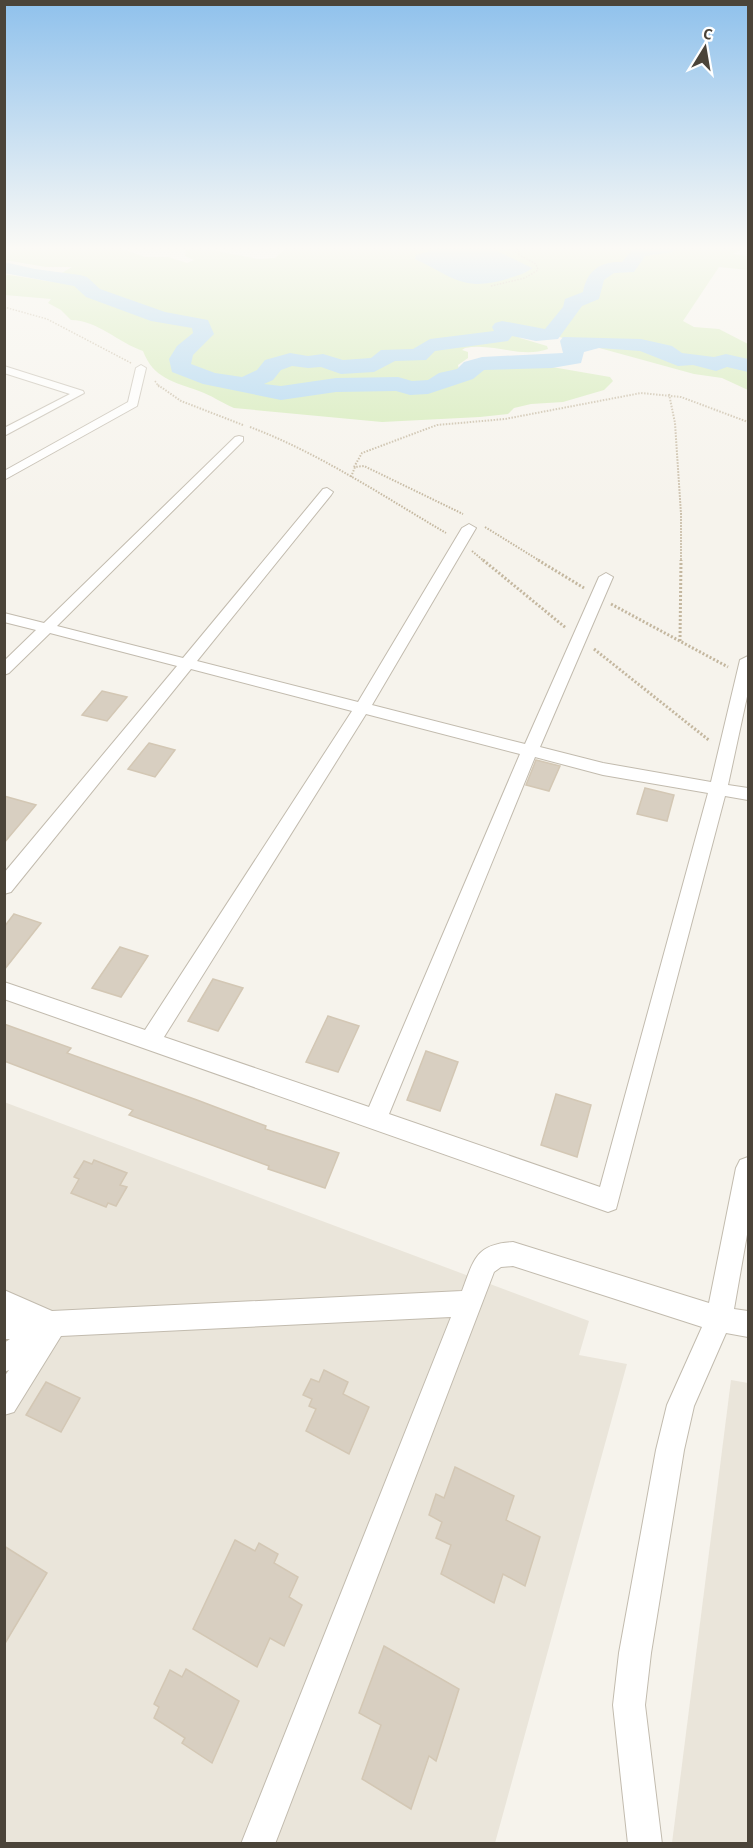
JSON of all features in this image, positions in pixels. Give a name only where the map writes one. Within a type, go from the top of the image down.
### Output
[{"type":"street","points":[[4,476],[133,404],[141,368]]},
{"type":"street","points":[[4,369],[79,393],[4,433]]},
{"type":"street","points":[[4,670],[239,439]]},
{"type":"street","points":[[4,887],[327,492]]},
{"type":"street","points":[[150,1041],[362,708],[472,523]]},
{"type":"street","points":[[375,1120],[530,750],[606,577]]},
{"type":"street","points":[[4,617],[603,769],[748,794]]},
{"type":"street","points":[[4,990],[608,1201],[718,789],[747,668]]},
{"type":"street","points":[[645,1844],[629,1705],[635,1653],[670,1450],[681,1405],[719,1319],[748,1168]]},
{"type":"street","points":[[258,1844],[484,1263],[497,1255],[513,1254],[719,1319],[748,1324]]},
{"type":"street","points":[[4,1303],[54,1324]]},
{"type":"street","points":[[4,1326],[468,1303]]},
{"type":"street","points":[[4,1359],[54,1324]]},
{"type":"street","points":[[4,1402],[54,1324]]},
{"type":"path","points":[[75,334],[141,368]]},
{"type":"path","points":[[351,477],[357,460],[367,450],[437,425],[505,419],[629,394],[669,394],[748,422]]},
{"type":"path","points":[[669,394],[675,423],[676,467],[681,514],[680,641]]},
{"type":"path","points":[[357,460],[364,466],[472,523],[680,641],[747,668]]},
{"type":"path","points":[[354,468],[364,466]]},
{"type":"shaded area","points":[[4,1102],[589,1321],[579,1355],[627,1364],[495,1843],[5,1843]]},
{"type":"shaded area","points":[[731,1380],[748,1383],[748,1843],[672,1843]]},
{"type":"green space","points":[[110,334],[517,334],[520,338],[547,346],[548,349],[527,352],[486,347],[465,348],[462,350],[468,352],[468,358],[458,365],[459,370],[447,377],[465,374],[472,367],[482,364],[536,361],[552,367],[610,377],[613,381],[604,390],[563,402],[531,404],[514,408],[508,414],[382,422],[234,408],[165,378],[152,367],[143,351]]},
{"type":"green space","points":[[547,334],[729,334],[748,344],[748,390],[722,378],[694,374]]},
{"type":"building","points":[[102,691],[127,697],[107,721],[82,715]]},
{"type":"building","points":[[149,743],[175,750],[155,777],[128,769]]},
{"type":"building","points":[[536,760],[560,766],[549,791],[526,785]]},
{"type":"building","points":[[645,788],[674,795],[667,821],[637,814]]},
{"type":"building","points":[[4,796],[36,805],[4,843]]},
{"type":"building","points":[[14,914],[41,923],[4,970],[4,927]]},
{"type":"building","points":[[120,947],[148,956],[121,997],[92,988]]},
{"type":"building","points":[[213,979],[243,988],[218,1031],[188,1021]]},
{"type":"building","points":[[328,1016],[359,1026],[338,1072],[306,1062]]},
{"type":"building","points":[[4,1024],[71,1048],[67,1053],[266,1126],[265,1129],[339,1153],[325,1188],[268,1169],[269,1166],[129,1115],[133,1110],[4,1061]]},
{"type":"building","points":[[426,1051],[458,1062],[440,1111],[407,1100]]},
{"type":"building","points":[[556,1094],[591,1105],[577,1157],[541,1145]]},
{"type":"building","points":[[94,1160],[127,1173],[120,1185],[127,1187],[116,1206],[108,1203],[106,1207],[71,1193],[79,1179],[74,1177],[84,1161],[92,1164]]},
{"type":"building","points":[[324,1370],[348,1382],[343,1394],[369,1407],[349,1454],[306,1431],[316,1409],[309,1406],[312,1399],[303,1395],[311,1379],[319,1382]]},
{"type":"building","points":[[46,1382],[80,1398],[61,1432],[26,1415]]},
{"type":"building","points":[[455,1467],[514,1496],[506,1520],[540,1537],[525,1586],[503,1574],[494,1603],[441,1574],[451,1545],[436,1538],[442,1522],[429,1515],[436,1494],[444,1498]]},
{"type":"building","points":[[235,1540],[255,1551],[259,1543],[278,1554],[274,1563],[298,1577],[289,1597],[302,1605],[284,1646],[270,1638],[257,1667],[193,1629]]},
{"type":"building","points":[[4,1546],[47,1573],[4,1645]]},
{"type":"building","points":[[384,1646],[459,1689],[436,1761],[429,1756],[411,1809],[362,1779],[381,1725],[359,1713]]},
{"type":"building","points":[[186,1669],[239,1701],[212,1763],[182,1743],[185,1738],[154,1718],[159,1707],[154,1704],[170,1670],[182,1677]]},
{"type":"waterway","points":[[204,334],[185,351],[180,359],[180,367],[211,379],[245,384]]},
{"type":"waterway","points":[[245,384],[265,375],[273,365],[290,359],[308,362],[323,360],[341,367],[358,364],[374,365],[385,360],[389,355],[418,355],[430,345],[448,345],[458,340],[501,337],[502,334]]},
{"type":"waterway","points":[[533,334],[552,334]]},
{"type":"waterway","points":[[245,384],[253,389],[281,393],[336,385],[398,384],[410,388],[428,387],[440,384],[447,378],[465,374],[472,367],[482,364],[552,362],[573,358],[574,348],[570,341],[587,346],[596,342],[641,345],[664,351],[678,360],[693,359],[716,364],[726,360],[748,366]]}]
